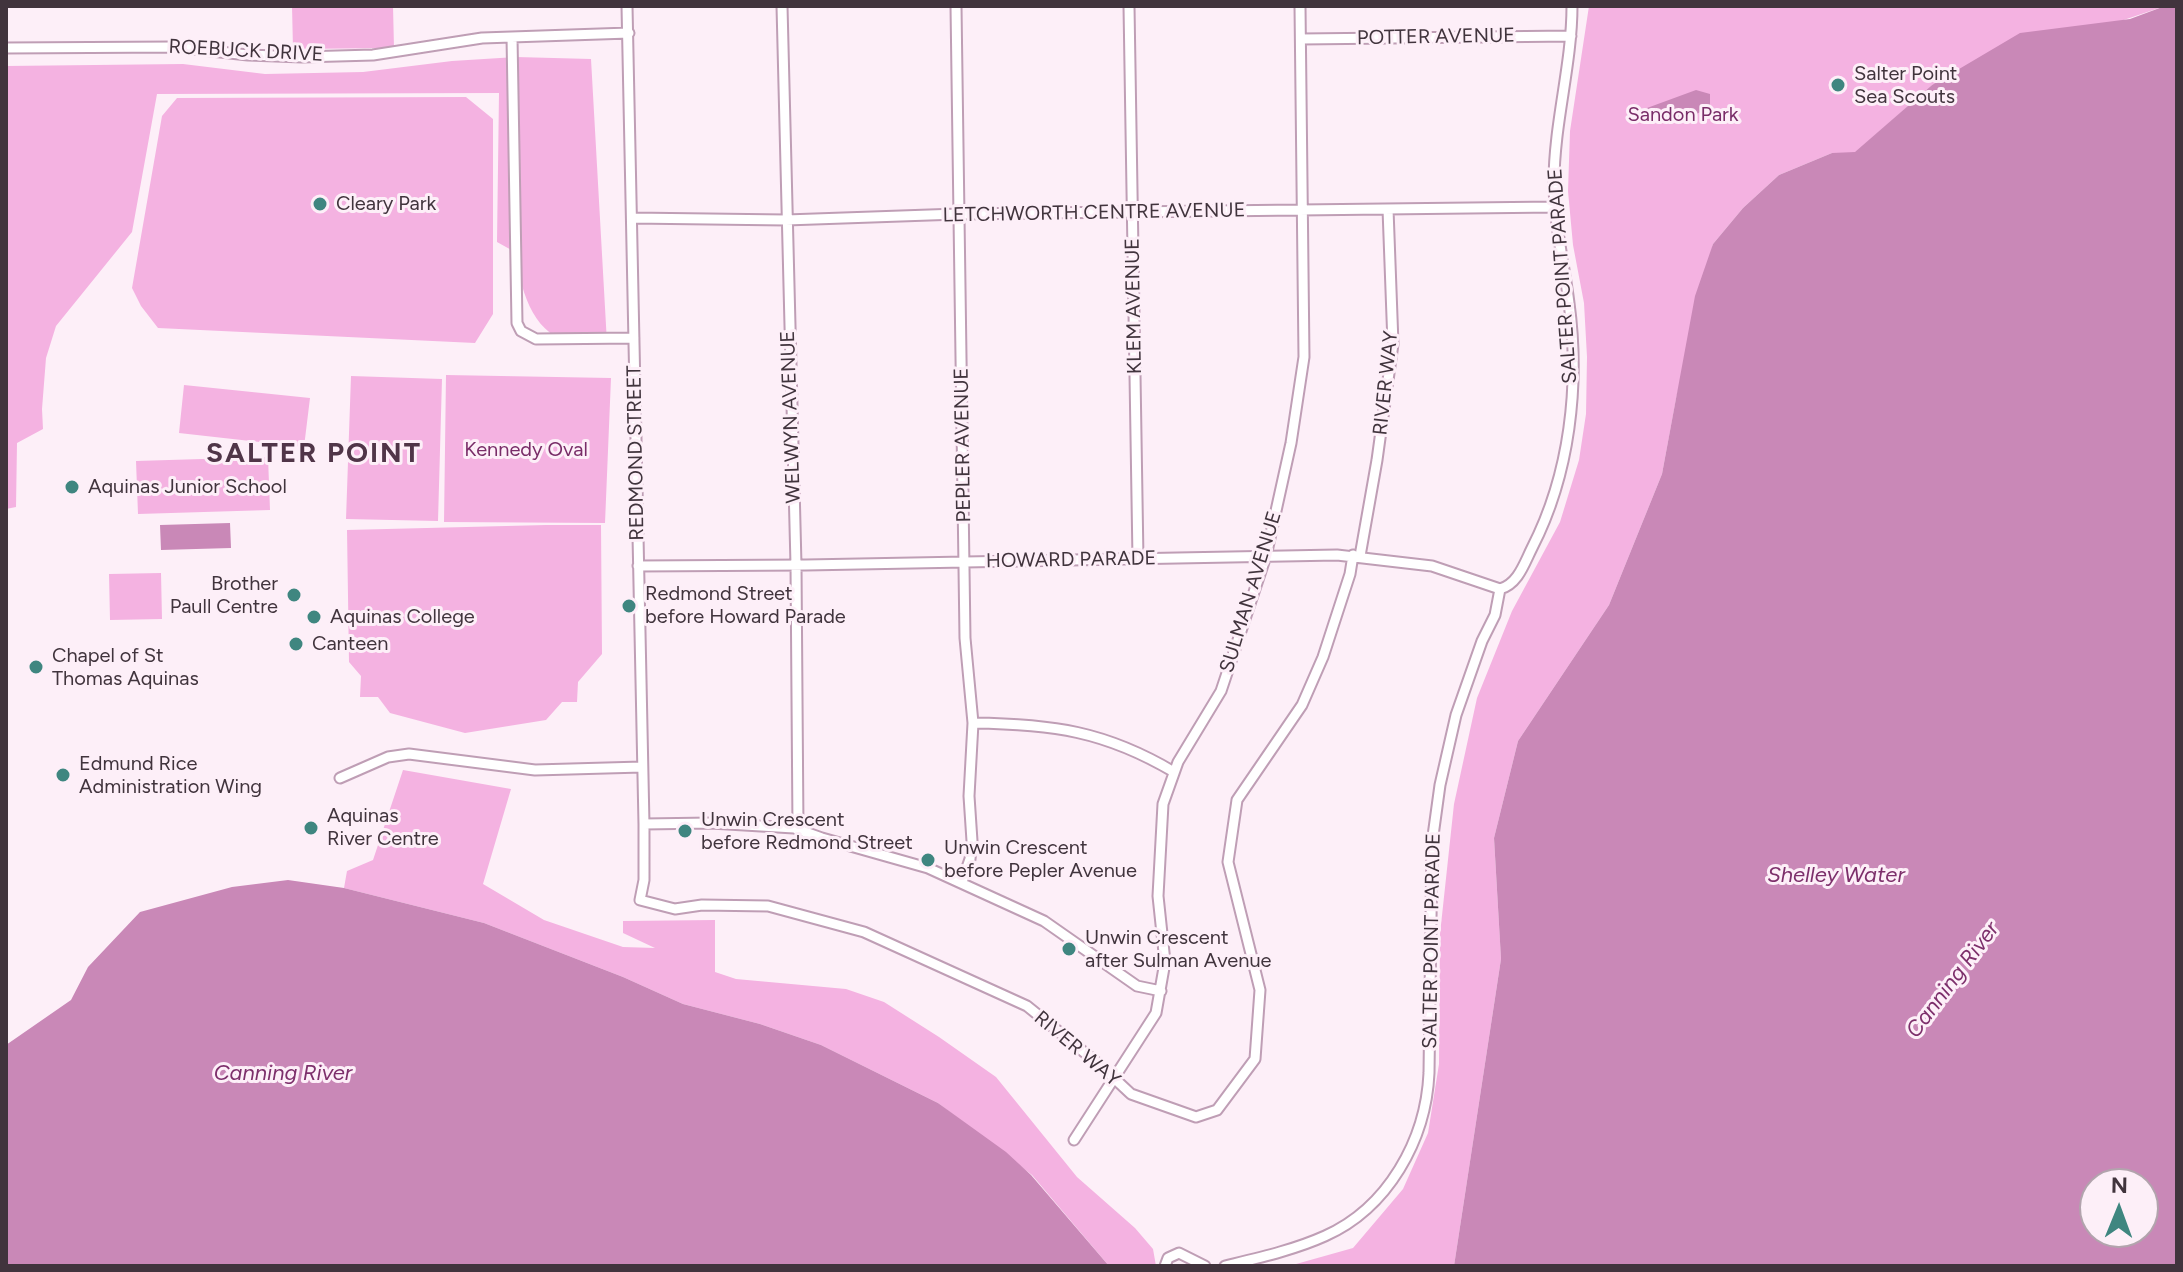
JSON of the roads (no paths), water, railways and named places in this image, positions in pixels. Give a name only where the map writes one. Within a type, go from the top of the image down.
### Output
[{"type":"street","name":"REDMOND STREET","points":[[627,6],[644,824],[644,880],[640,900]]},
{"type":"street","name":"WELWYN AVENUE","points":[[782,6],[796,565],[798,829]]},
{"type":"street","name":"PEPLER AVENUE","points":[[956,6],[965,638],[973,723],[969,796],[971,850],[962,882]]},
{"type":"street","name":"KLEM AVENUE","points":[[1129,6],[1138,559]]},
{"type":"street","name":"SULMAN AVENUE","points":[[1074,1140],[1153,1021],[1161,991],[1165,952],[1158,896],[1163,804],[1178,762],[1221,691],[1266,556],[1291,443],[1304,357],[1300,6]]},
{"type":"street","name":"SALTER POINT PARADE","points":[[1225,1266],[1327,1235],[1346,1224],[1377,1198],[1409,1151],[1428,1095],[1431,858],[1440,785],[1456,715],[1482,641],[1495,615],[1500,589],[1514,582],[1537,538],[1556,485],[1570,426],[1573,380],[1571,323],[1555,207],[1556,127],[1571,36],[1572,6]]},
{"type":"street","name":"ROEBUCK DRIVE","points":[[6,48],[163,46],[273,57],[315,57],[373,55],[451,41],[629,33]]},
{"type":"street","name":"POTTER AVENUE","points":[[1301,39],[1571,36]]},
{"type":"street","points":[[512,37],[517,323],[521,331],[536,339],[634,338]]},
{"type":"street","name":"LETCHWORTH CENTRE AVENUE","points":[[632,218],[786,220],[958,214],[1555,207]]},
{"type":"street","name":"RIVER WAY","points":[[640,900],[675,909],[702,905],[768,906],[864,932],[1027,1006],[1131,1094],[1198,1117],[1219,1108],[1255,1059],[1260,990],[1228,862],[1235,805],[1302,705],[1323,657],[1356,556],[1377,460],[1393,344],[1388,209]]},
{"type":"street","name":"HOWARD PARADE","points":[[638,566],[1356,556],[1432,566],[1500,589]]},
{"type":"street","points":[[973,723],[1030,724],[1099,736],[1174,772]]},
{"type":"street","points":[[340,778],[388,757],[409,754],[535,770],[642,767]]},
{"type":"street","points":[[644,824],[711,823],[798,829],[928,868],[1053,926],[1137,986],[1161,991]]},
{"type":"street","points":[[1165,1266],[1170,1255],[1179,1253],[1205,1266]]},
{"type":"water","name":"Shelley Water","points":[[2165,6],[2177,6],[2177,1266],[1454,1266],[1501,959],[1494,838],[1518,741],[1609,605],[1662,474],[1695,296],[1713,244],[1743,208],[1779,175],[1832,153],[1855,152],[1932,85],[2020,33],[2130,19]]},
{"type":"water","points":[[1696,90],[1710,94],[1710,107],[1683,121],[1657,121],[1647,108]]},
{"type":"water","points":[[230,523],[231,548],[161,550],[160,525]]},
{"type":"water","name":"Canning River","points":[[288,880],[344,888],[484,923],[683,1004],[760,1024],[821,1045],[938,1103],[1006,1152],[1031,1175],[1109,1266],[6,1266],[6,1045],[71,1000],[88,967],[140,912],[232,887]]},
{"type":"place","name":"Salter Point Sea Scouts","points":[[1838,85]]},
{"type":"place","name":"Cleary Park","points":[[320,204]]},
{"type":"place","name":"Aquinas Junior School","points":[[72,487]]},
{"type":"place","name":"Brother Paull Centre","points":[[294,595]]},
{"type":"place","name":"Redmond Street before Howard Parade","points":[[629,606]]},
{"type":"place","name":"Aquinas College","points":[[314,617]]},
{"type":"place","name":"Canteen","points":[[296,644]]},
{"type":"place","name":"Chapel of St Thomas Aquinas","points":[[36,667]]},
{"type":"place","name":"Edmund Rice Administration Wing","points":[[63,775]]},
{"type":"place","name":"Aquinas River Centre","points":[[311,828]]},
{"type":"place","name":"Unwin Crescent before Redmond Street","points":[[685,831]]},
{"type":"place","name":"Unwin Crescent before Pepler Avenue","points":[[928,860]]},
{"type":"place","name":"Unwin Crescent after Sulman Avenue","points":[[1069,949]]},
{"type":"district","name":"SALTER POINT","points":[[314,454]]},
{"type":"park label","name":"Sandon Park","points":[[1683,115]]},
{"type":"park label","name":"Kennedy Oval","points":[[526,450]]}]
